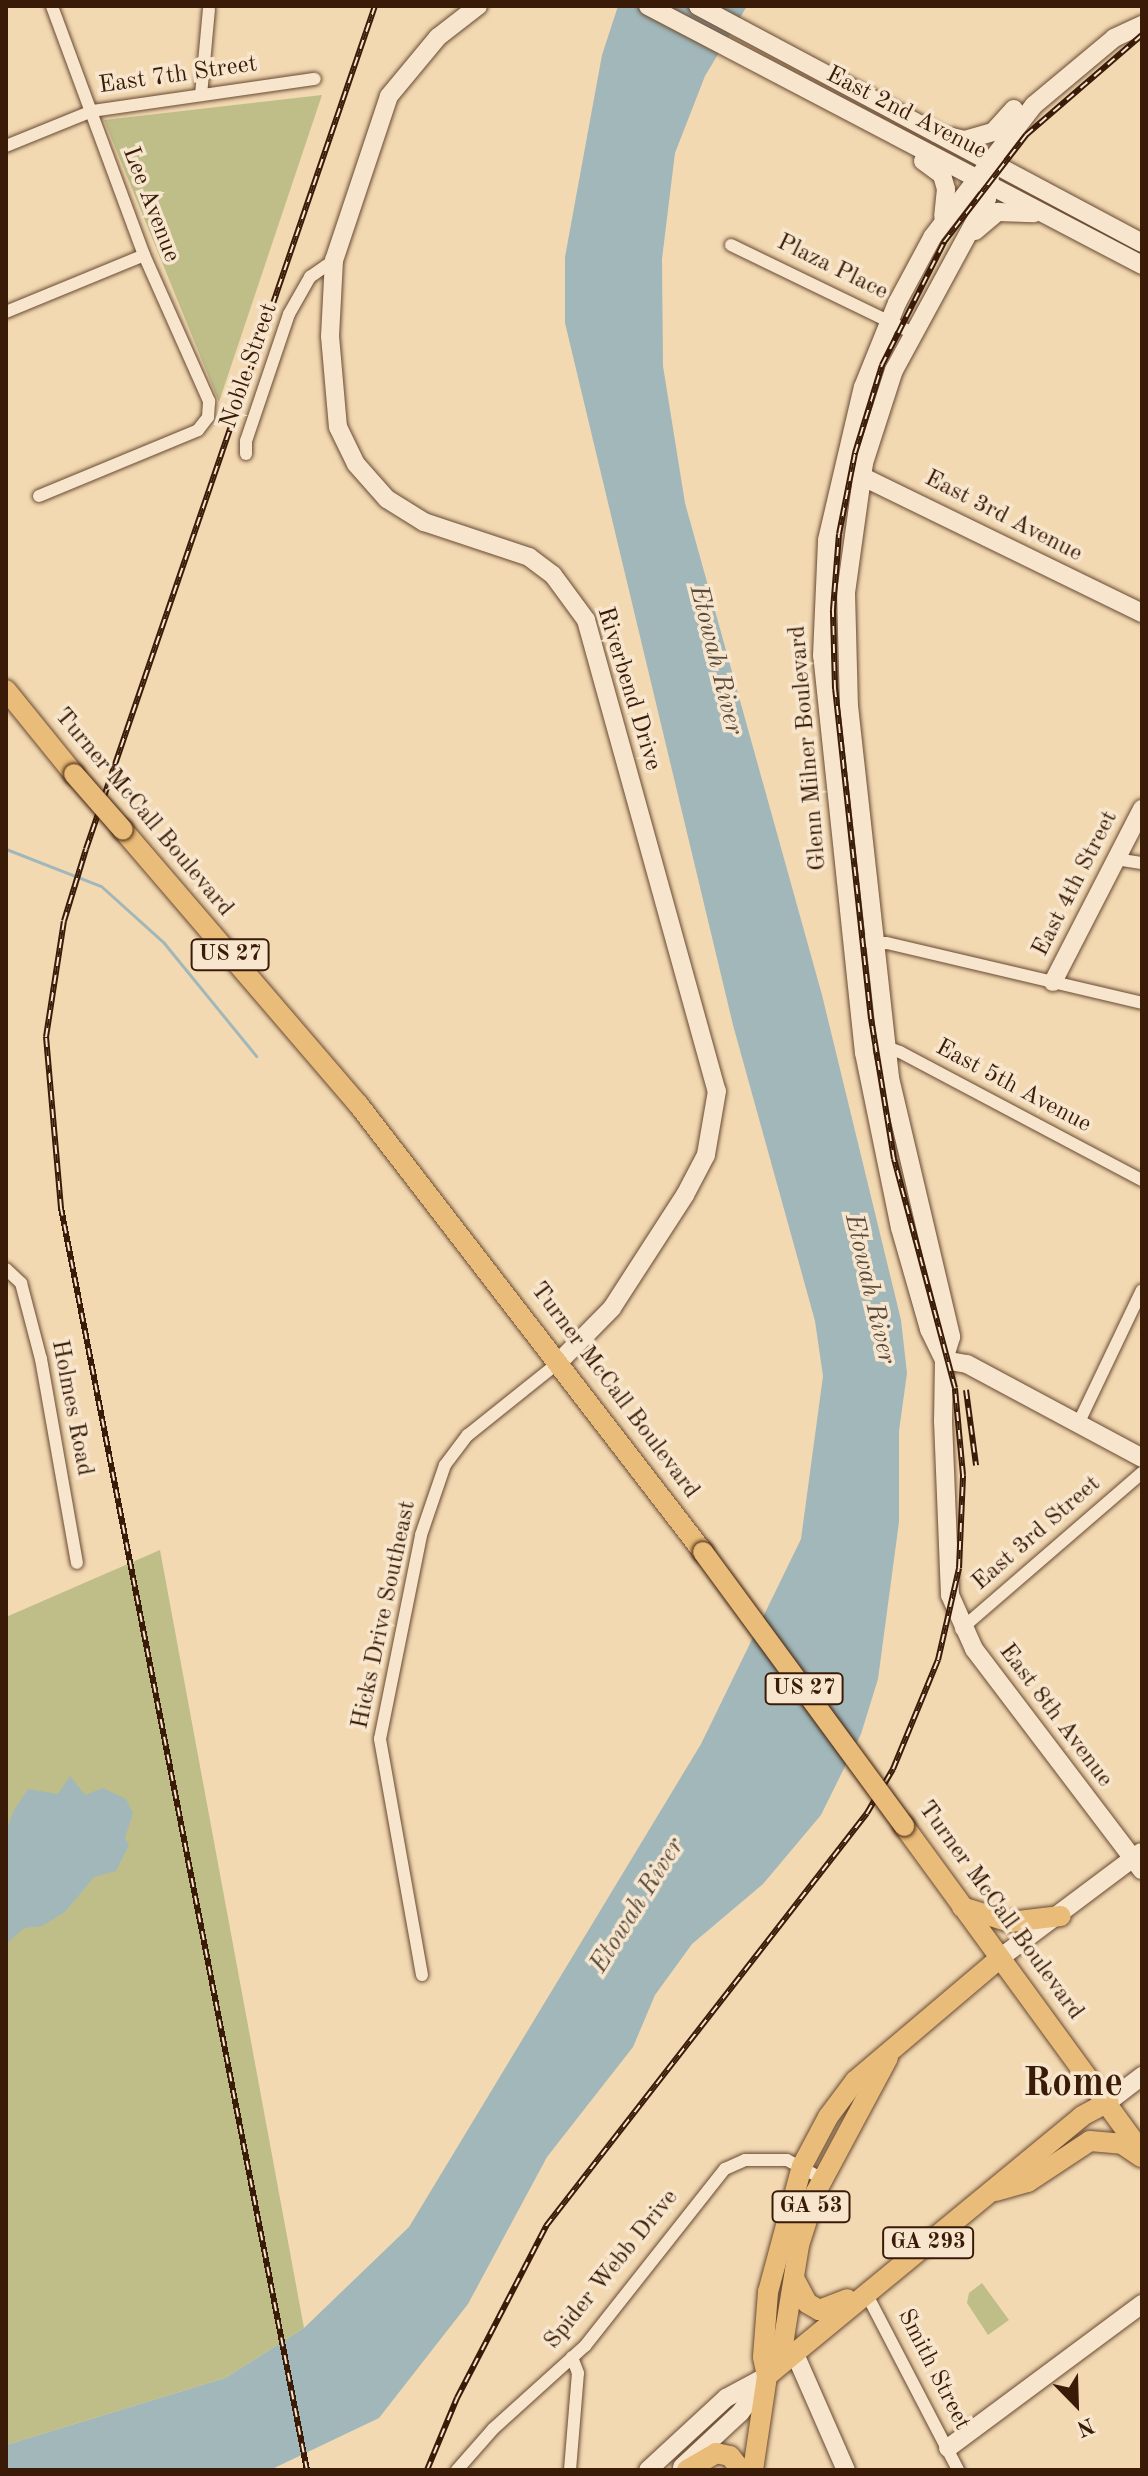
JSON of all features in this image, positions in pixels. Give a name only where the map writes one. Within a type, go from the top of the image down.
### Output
[{"type":"main road","name":"Turner McCall Boulevard","points":[[6,690],[74,774],[358,1104],[559,1362],[703,1552],[1108,2102],[1142,2155]]},
{"type":"main road","points":[[962,1907],[1010,1922],[1061,1916]]},
{"type":"main road","name":"GA 53","points":[[767,2376],[763,2357],[768,2292],[802,2166],[828,2117],[871,2068],[1000,1958]]},
{"type":"main road","name":"GA 53","points":[[753,2470],[767,2376],[784,2338],[799,2245],[822,2179],[891,2052]]},
{"type":"main road","name":"GA 293","points":[[767,2376],[865,2291],[1082,2116],[1108,2102]]},
{"type":"main road","points":[[989,2193],[1028,2182],[1090,2141],[1122,2144],[1142,2155]]},
{"type":"main road","points":[[795,2280],[807,2303],[819,2310],[865,2291]]},
{"type":"main road","points":[[687,2470],[716,2453],[730,2456],[741,2470]]},
{"type":"street","name":"Lee Avenue","points":[[52,6],[144,255],[209,401],[208,417]]},
{"type":"street","name":"Riverbend Drive","points":[[478,6],[438,37],[389,96],[334,260],[331,377],[338,427],[356,464],[387,499],[424,522],[529,557],[553,575],[586,620],[711,1059],[717,1091],[706,1155],[625,1290],[559,1362]]},
{"type":"street","name":"East 2nd Avenue","points":[[648,6],[1142,265]]},
{"type":"street","name":"East 2nd Avenue","points":[[698,6],[1142,243]]},
{"type":"street","points":[[201,95],[209,9]]},
{"type":"street","points":[[992,162],[1034,105],[1088,59],[1130,28],[1142,25]]},
{"type":"street","points":[[941,134],[965,140],[993,132],[1055,71],[1088,59]]},
{"type":"street","name":"East 7th Street","points":[[6,146],[92,111],[315,79]]},
{"type":"street","points":[[887,132],[895,145],[942,175],[946,197],[942,223]]},
{"type":"street","name":"Glenn Milner Boulevard","points":[[944,1360],[929,1329],[900,1228],[862,1038],[822,656],[827,540],[840,468],[863,387],[889,320],[942,223],[983,181],[992,162]]},
{"type":"street","name":"Glenn Milner Boulevard","points":[[961,1629],[947,1580],[944,1360],[951,1337],[909,1173],[886,1046],[845,650],[849,553],[862,475],[885,396],[913,333],[987,199],[983,181]]},
{"type":"street","points":[[951,261],[998,212],[1048,216]]},
{"type":"street","name":"Plaza Place","points":[[731,245],[913,333]]},
{"type":"street","points":[[6,312],[144,255]]},
{"type":"street","name":"Noble Street","points":[[246,454],[246,441],[289,314],[310,277],[334,260]]},
{"type":"street","name":"Noble Street","points":[[39,496],[198,430],[208,417]]},
{"type":"street","name":"East 3rd Avenue","points":[[840,468],[862,475],[1142,613]]},
{"type":"street","name":"East 4th Street","points":[[1053,982],[1142,809]]},
{"type":"street","points":[[1116,859],[1142,863]]},
{"type":"street","points":[[850,940],[874,942],[1142,1003]]},
{"type":"street","name":"East 5th Avenue","points":[[862,1038],[886,1046],[1142,1180]]},
{"type":"street","name":"Holmes Road","points":[[6,1269],[21,1283],[41,1359],[77,1563]]},
{"type":"street","points":[[1078,1424],[1142,1290]]},
{"type":"street","points":[[944,1360],[967,1364],[1142,1458]]},
{"type":"street","name":"Hicks Drive Southeast","points":[[422,1975],[380,1739],[421,1535],[445,1465],[468,1435],[559,1362]]},
{"type":"street","name":"East 3rd Street","points":[[961,1629],[1142,1473]]},
{"type":"street","name":"East 8th Avenue","points":[[961,1629],[1139,1860]]},
{"type":"street","points":[[1000,1958],[1139,1860]]},
{"type":"street","points":[[1108,2102],[1142,2076]]},
{"type":"street","name":"Spider Webb Drive","points":[[457,2470],[493,2429],[572,2357],[725,2169],[765,2158],[802,2166],[822,2179]]},
{"type":"street","name":"Smith Street","points":[[865,2291],[958,2470]]},
{"type":"street","points":[[948,2448],[1142,2304]]},
{"type":"street","points":[[795,2354],[846,2470]]},
{"type":"street","points":[[570,2470],[578,2373],[572,2357]]},
{"type":"street","name":"GA 293","points":[[648,2470],[726,2398],[767,2376]]},
{"type":"street","name":"GA 293","points":[[678,2470],[740,2413],[767,2376]]},
{"type":"shaded area","points":[[322,95],[219,402],[104,120]]},
{"type":"shaded area","points":[[160,1550],[304,2328],[225,2378],[6,2445],[6,1617]]},
{"type":"shaded area","points":[[982,2283],[1009,2320],[988,2335],[967,2303],[969,2293]]},
{"type":"water","name":"Etowah River","points":[[618,6],[747,6],[705,76],[675,153],[662,259],[663,366],[685,503],[822,995],[901,1320],[907,1373],[899,1431],[899,1522],[878,1679],[861,1734],[821,1815],[763,1884],[692,1944],[655,1995],[633,2047],[547,2157],[468,2304],[379,2418],[270,2470],[6,2470],[6,2445],[225,2378],[304,2328],[409,2227],[701,1744],[801,1539],[823,1376],[815,1321],[733,1025],[565,323],[565,257],[602,55]]},
{"type":"water","points":[[70,1776],[85,1795],[103,1788],[126,1799],[133,1813],[125,1838],[129,1845],[116,1871],[94,1877],[65,1912],[42,1926],[24,1928],[6,1944],[6,1831],[14,1810],[28,1789],[58,1794]]},
{"type":"waterway","points":[[6,849],[101,886],[164,943],[256,1056]]},
{"type":"railway","points":[[307,2470],[61,1208],[46,1037],[64,921],[86,849],[375,6]]},
{"type":"railway","points":[[427,2470],[457,2398],[546,2226],[867,1813],[893,1769],[938,1660],[959,1568],[963,1475],[955,1388],[894,1159],[871,1019],[835,689],[833,610],[839,534],[855,453],[882,365],[944,242],[1026,135],[1142,35]]},
{"type":"railway","points":[[966,1390],[976,1465]]},
{"type":"district","name":"Rome","points":[[1073,2085]]}]
